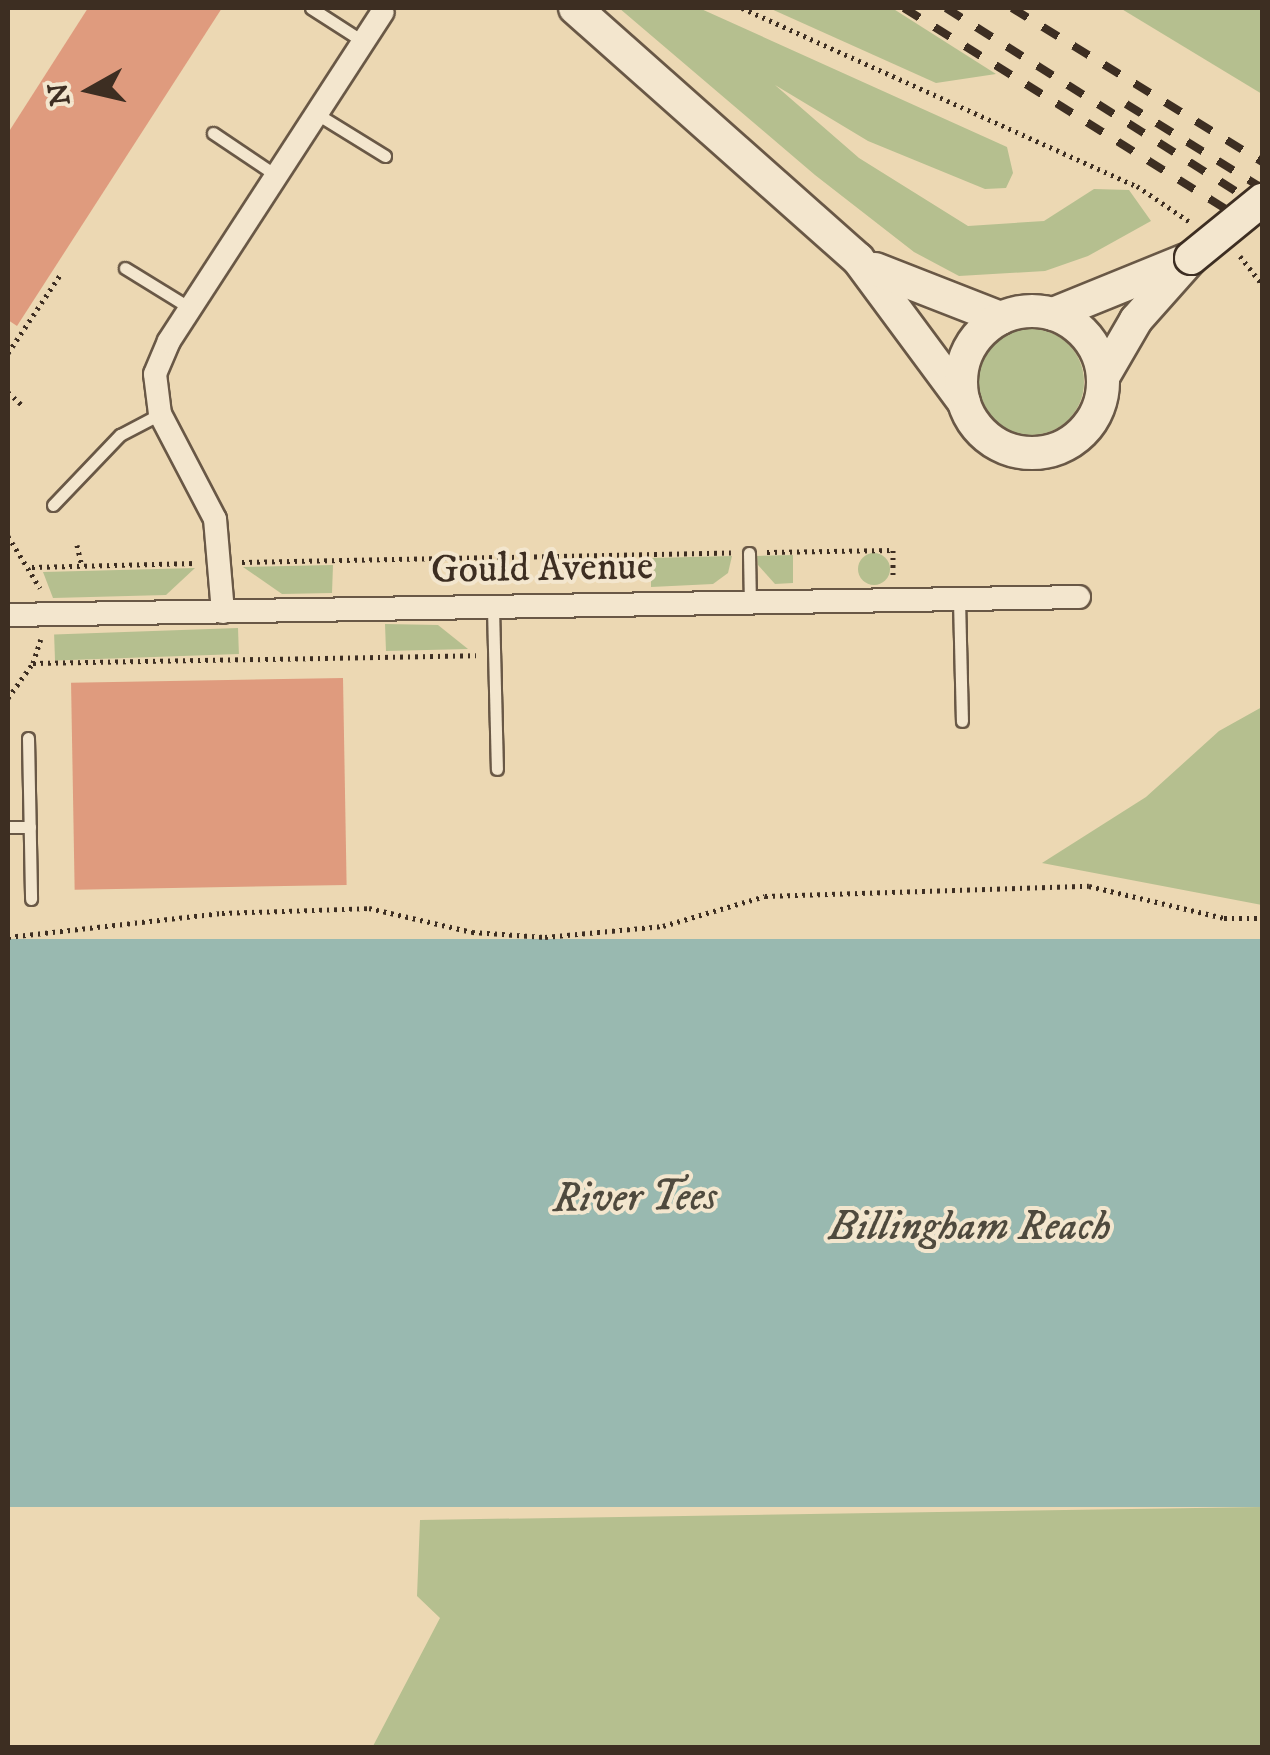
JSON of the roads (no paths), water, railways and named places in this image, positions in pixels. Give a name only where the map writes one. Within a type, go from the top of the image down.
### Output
[{"type":"street","points":[[574,8],[858,259],[995,443],[1020,452],[1047,452],[1090,423],[1103,377],[1136,320],[1197,245]]},
{"type":"street","points":[[223,612],[222,562],[205,495],[160,414],[155,374],[190,308],[383,12]]},
{"type":"street","points":[[858,259],[943,300],[1001,318],[1053,314],[1197,245],[1262,200]]},
{"type":"street","points":[[1053,314],[1086,336],[1103,377]]},
{"type":"street","points":[[964,402],[968,350],[1001,318]]},
{"type":"street","name":"Gould Avenue","points":[[8,615],[1079,597]]},
{"type":"lane","points":[[311,8],[364,42]]},
{"type":"lane","points":[[317,114],[385,156]]},
{"type":"lane","points":[[213,132],[277,176]]},
{"type":"lane","points":[[125,268],[190,308]]},
{"type":"lane","points":[[53,505],[120,435],[160,414]]},
{"type":"lane","points":[[750,552],[750,603]]},
{"type":"lane","points":[[958,600],[962,721]]},
{"type":"lane","points":[[494,608],[496,769]]},
{"type":"lane","points":[[28,738],[31,899]]},
{"type":"lane","points":[[8,827],[30,827]]},
{"type":"water","name":"Billingham Reach","points":[[8,939],[1262,939],[1262,1507],[8,1507]]},
{"type":"railway","points":[[904,8],[1262,232]]},
{"type":"railway","points":[[946,8],[1262,208]]},
{"type":"railway","points":[[1012,8],[1262,162]]},
{"type":"railway","points":[[1126,104],[1262,188]]},
{"type":"water label","name":"River Tees","points":[[635,1198]]}]
